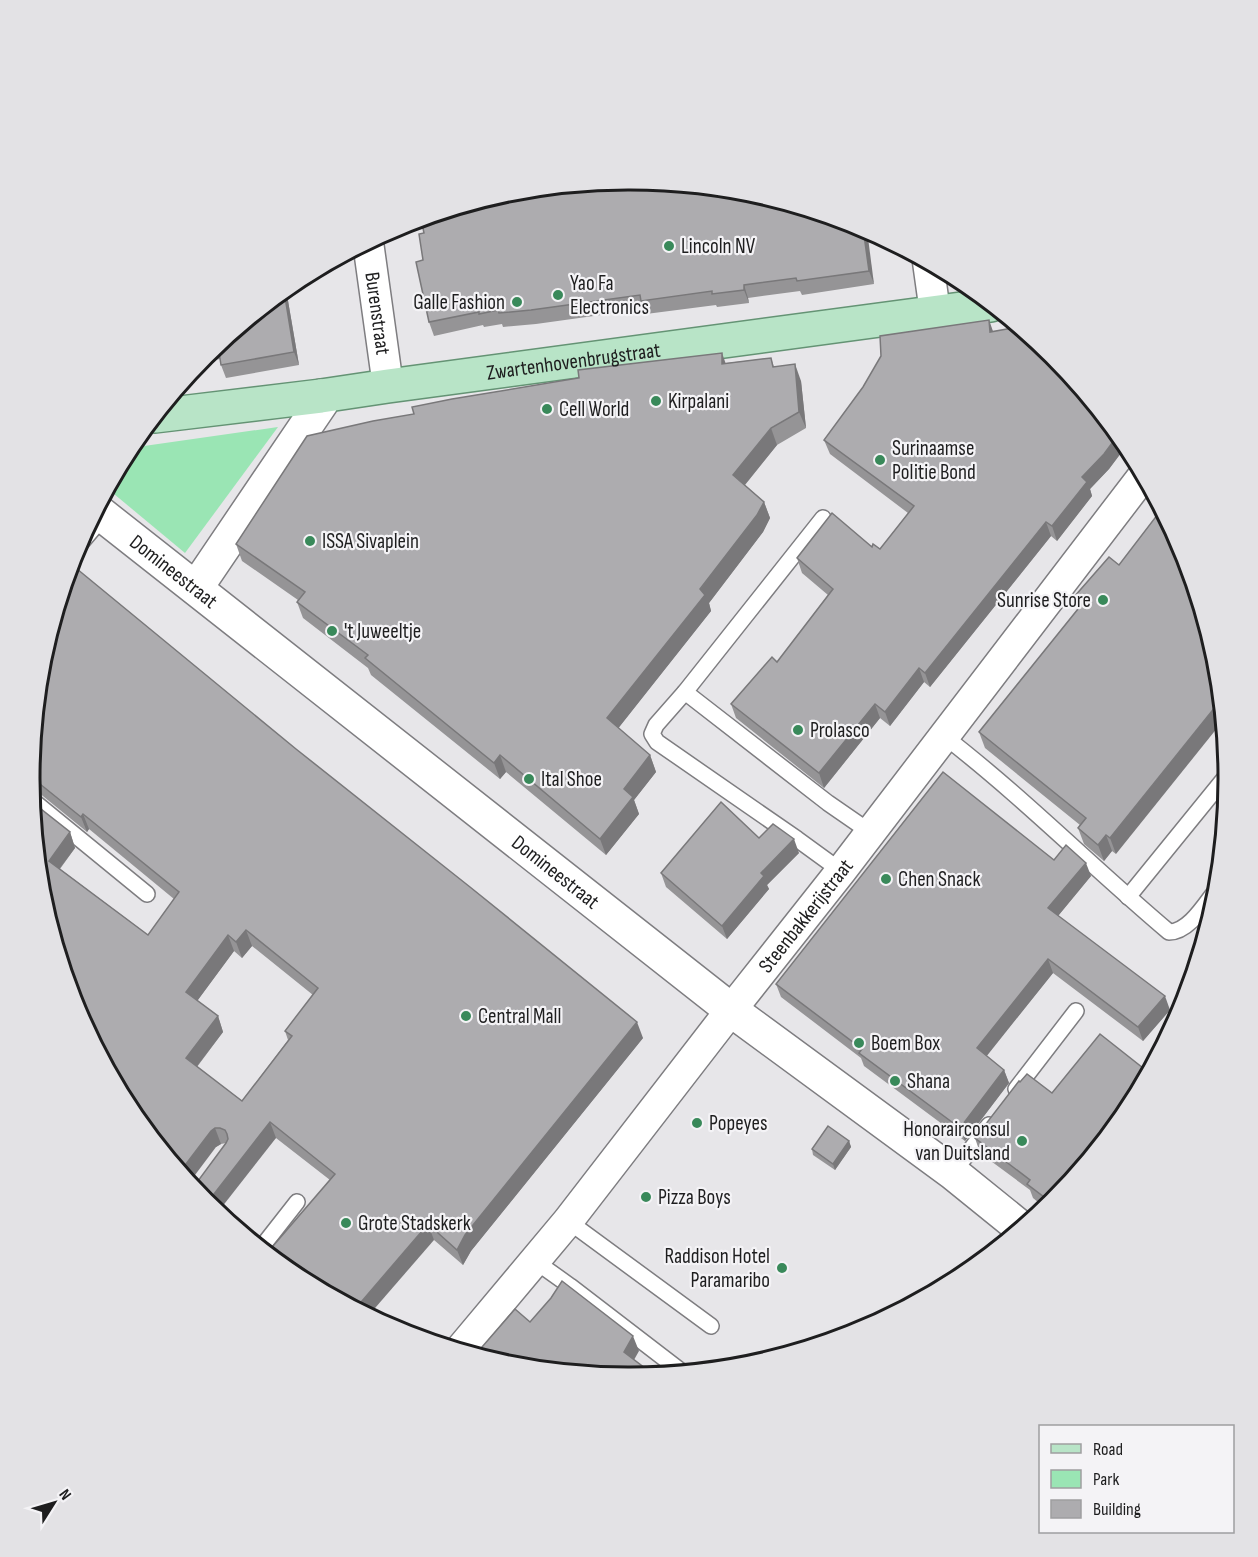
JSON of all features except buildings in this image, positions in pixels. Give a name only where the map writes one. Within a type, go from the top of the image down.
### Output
[{"type":"main road","name":"Zwartenhovenbrugstraat","points":[[166,415],[321,396],[980,306]]},
{"type":"street","name":"Burenstraat","points":[[369,251],[388,386]]},
{"type":"street","points":[[930,273],[935,312]]},
{"type":"street","points":[[196,588],[322,402],[321,396]]},
{"type":"street","name":"Steenbakkerijstraat","points":[[465,1344],[568,1221],[841,871],[1138,483]]},
{"type":"street","name":"Domineestraat","points":[[103,515],[731,1010],[953,1173],[1015,1223]]},
{"type":"lane","points":[[823,518],[685,692],[656,725],[652,735],[657,742],[841,871]]},
{"type":"lane","points":[[685,692],[828,803],[870,832]]},
{"type":"lane","points":[[944,736],[982,765],[1169,932],[1177,932],[1187,926],[1203,907]]},
{"type":"lane","points":[[1128,897],[1218,786]]},
{"type":"lane","points":[[42,808],[147,894]]},
{"type":"lane","points":[[1008,1100],[1076,1011]]},
{"type":"lane","points":[[953,1173],[995,1117]]},
{"type":"lane","points":[[266,1241],[297,1202]]},
{"type":"lane","points":[[568,1221],[711,1326]]},
{"type":"lane","points":[[535,1261],[673,1365]]},
{"type":"green space","points":[[278,427],[185,553],[114,494],[144,446]]},
{"type":"place","name":"Lincoln NV","points":[[669,246]]},
{"type":"place","name":"Yao Fa Electronics","points":[[558,295]]},
{"type":"place","name":"Galle Fashion","points":[[517,302]]},
{"type":"place","name":"Kirpalani","points":[[656,401]]},
{"type":"place","name":"Cell World","points":[[547,409]]},
{"type":"place","name":"Surinaamse Politie Bond","points":[[880,460]]},
{"type":"place","name":"ISSA Sivaplein","points":[[310,541]]},
{"type":"place","name":"Sunrise Store","points":[[1103,600]]},
{"type":"place","name":"'t Juweeltje","points":[[332,631]]},
{"type":"place","name":"Prolasco","points":[[798,730]]},
{"type":"place","name":"Ital Shoe","points":[[529,779]]},
{"type":"place","name":"Chen Snack","points":[[886,879]]},
{"type":"place","name":"Central Mall","points":[[466,1016]]},
{"type":"place","name":"Boem Box","points":[[859,1043]]},
{"type":"place","name":"Shana","points":[[895,1081]]},
{"type":"place","name":"Popeyes","points":[[697,1123]]},
{"type":"place","name":"Honorairconsul van Duitsland","points":[[1022,1141]]},
{"type":"place","name":"Pizza Boys","points":[[646,1197]]},
{"type":"place","name":"Grote Stadskerk","points":[[346,1223]]},
{"type":"place","name":"Raddison Hotel Paramaribo","points":[[782,1268]]}]
